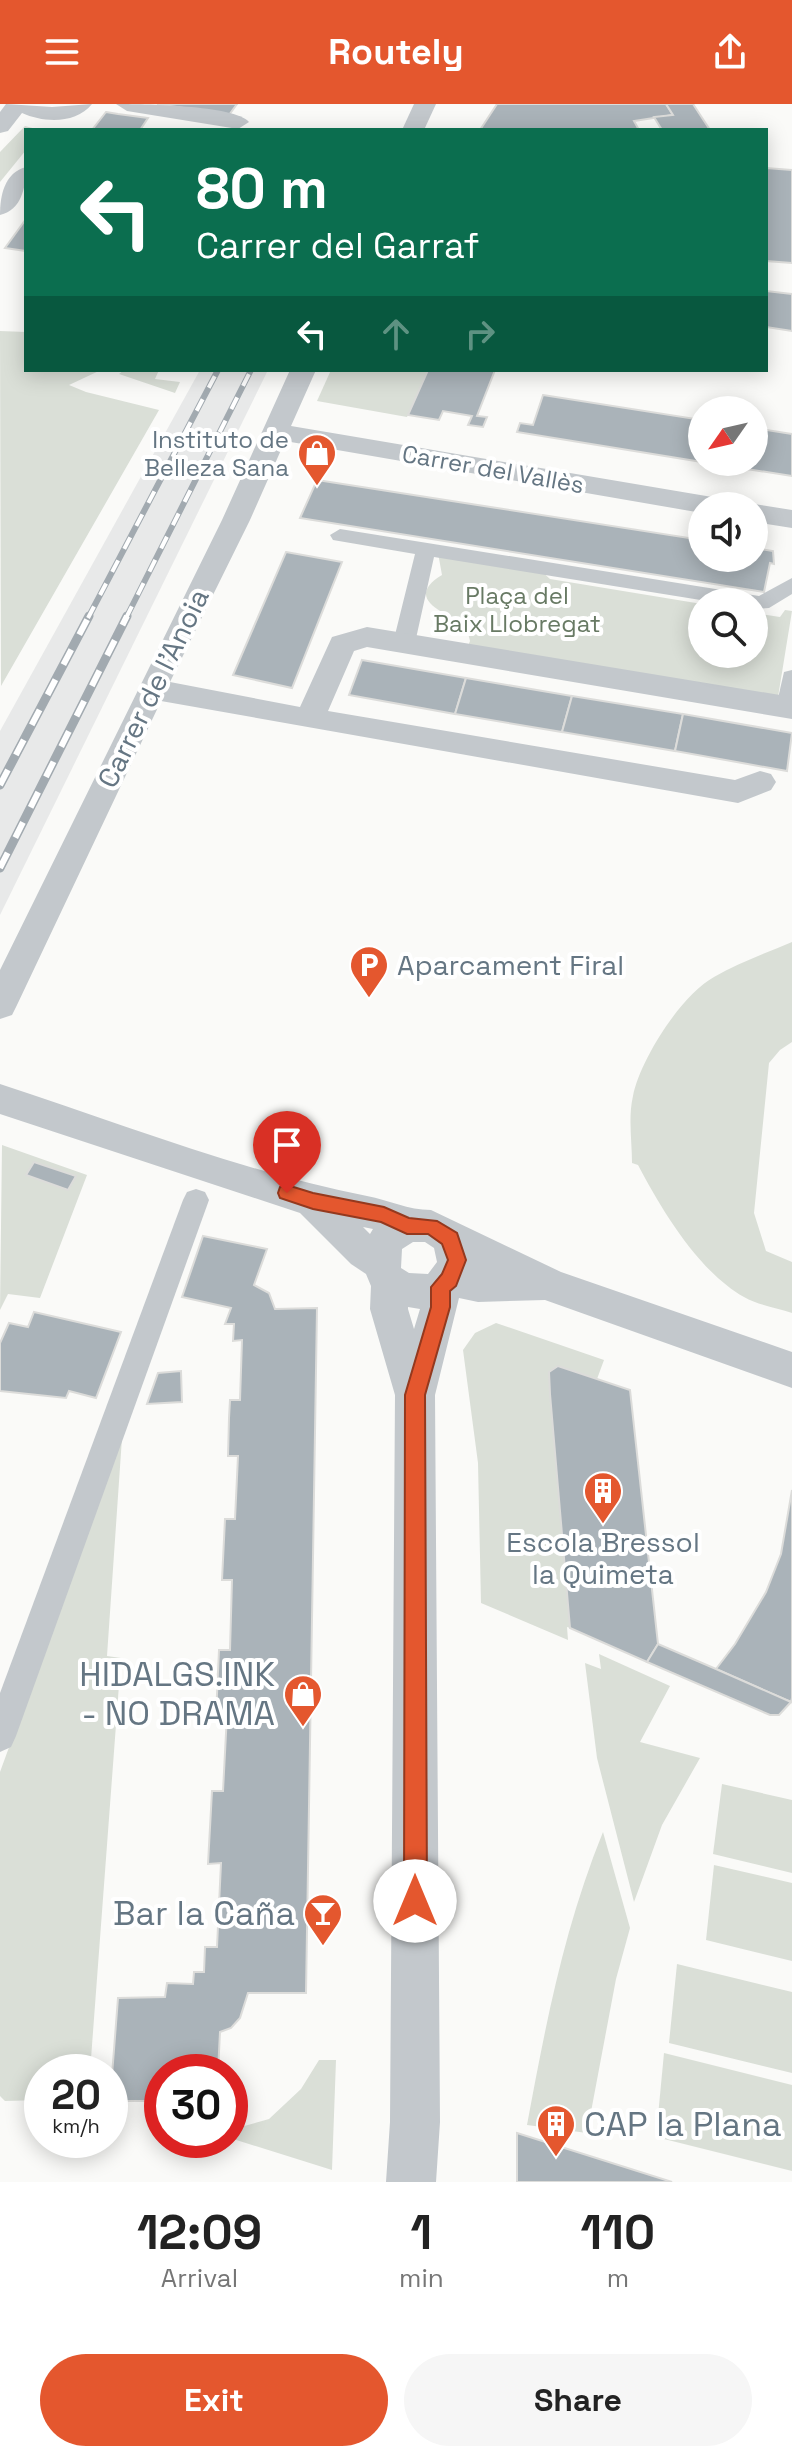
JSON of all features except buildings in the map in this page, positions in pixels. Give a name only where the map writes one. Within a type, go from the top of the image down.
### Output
[{"type":"street","points":[[0,126],[21,104],[33,111],[49,114],[78,106]]},
{"type":"street","points":[[127,104],[238,122]]},
{"type":"street","points":[[414,128],[425,104]]},
{"type":"street","points":[[62,128],[78,106]]},
{"type":"street","points":[[0,208],[24,177]]},
{"type":"street","name":"Carrer de l'Anoia","points":[[0,1005],[236,520],[302,372]]},
{"type":"street","name":"Carrer del Vallès","points":[[275,431],[688,502]]},
{"type":"street","points":[[768,515],[792,519]]},
{"type":"street","points":[[340,535],[762,603],[792,585]]},
{"type":"street","points":[[404,643],[426,549]]},
{"type":"street","points":[[310,719],[342,644],[367,637],[790,708],[792,677]]},
{"type":"street","points":[[152,689],[738,792],[760,782]]},
{"type":"street","points":[[0,1099],[313,1201],[384,1215],[407,1226],[431,1226],[450,1239],[550,1285],[792,1370]]},
{"type":"street","points":[[0,1736],[196,1200]]},
{"type":"street","points":[[313,1201],[385,1272],[415,1293],[445,1283],[550,1285]]},
{"type":"street","points":[[407,1226],[386,1240],[385,1272],[389,1309],[415,1395]]},
{"type":"street","points":[[411,2182],[415,2122],[415,1395],[445,1283],[457,1260],[450,1239]]},
{"type":"shaded area","points":[[199,372],[267,372],[0,915],[0,731]]},
{"type":"green space","points":[[25,126],[32,128],[24,128],[24,152],[0,182],[0,152]]},
{"type":"green space","points":[[0,331],[24,332],[24,372],[97,372],[69,385],[159,410],[1,686]]},
{"type":"green space","points":[[158,372],[155,379],[180,382],[175,393],[119,374]]},
{"type":"green space","points":[[330,372],[427,372],[407,417],[317,401]]},
{"type":"green space","name":"Plaça del Baix Llobregat","points":[[438,553],[539,569],[550,579],[688,602],[688,668],[768,668],[768,615],[780,617],[785,610],[792,611],[778,697],[468,646],[470,641],[466,625],[440,611],[427,598],[426,591],[442,575]]},
{"type":"green space","points":[[792,942],[792,1042],[769,1063],[754,1213],[766,1251],[792,1262],[792,1313],[744,1297],[727,1286],[697,1256],[670,1220],[638,1165],[632,1163],[630,1121],[633,1096],[644,1065],[664,1030],[688,998],[723,972]]},
{"type":"green space","points":[[2,1145],[87,1175],[40,1298],[8,1294],[0,1310]]},
{"type":"green space","points":[[496,1323],[604,1360],[597,1379],[558,1366],[549,1373],[570,1628],[567,1627],[568,1640],[481,1603],[478,1463],[463,1350],[475,1333]]},
{"type":"green space","points":[[122,1438],[107,1656],[121,1658],[91,2054],[24,2054],[24,2100],[5,2101],[0,2096],[0,1772]]},
{"type":"green space","points":[[599,1654],[670,1686],[640,1742],[700,1758],[662,1825],[634,1902],[597,1758],[585,1663],[601,1669]]},
{"type":"green space","points":[[722,1784],[792,1800],[792,1873],[713,1854]]},
{"type":"green space","points":[[603,1832],[630,1928],[616,1979],[587,2133],[527,2125],[567,1940]]},
{"type":"green space","points":[[714,1865],[792,1883],[792,1961],[706,1940]]},
{"type":"green space","points":[[677,1964],[792,1992],[792,2073],[669,2043]]},
{"type":"green space","points":[[664,2053],[792,2085],[792,2171],[656,2137]]},
{"type":"green space","points":[[319,2060],[336,2060],[332,2170],[248,2144],[248,2125],[269,2119],[301,2089]]},
{"type":"railway","points":[[88,618],[217,372]]},
{"type":"railway","points":[[126,618],[250,372]]},
{"type":"railway","points":[[0,785],[89,616]]},
{"type":"railway","points":[[0,868],[127,616]]},
{"type":"place","name":"Instituto de Belleza Sana","points":[[317,487]]},
{"type":"place","name":"Aparcament Firal","points":[[369,999]]},
{"type":"place","name":"Escola Bressol la Quimeta","points":[[603,1525]]},
{"type":"place","name":"HIDALGS.INK - NO DRAMA","points":[[303,1728]]},
{"type":"place","name":"Bar la Caña","points":[[323,1947]]},
{"type":"place","name":"CAP la Plana","points":[[556,2158]]},
{"type":"route","points":[[287,1193],[384,1215],[407,1226],[431,1226],[450,1239],[457,1260],[450,1280],[440,1287],[440,1307],[415,1395],[415,1901]]}]
